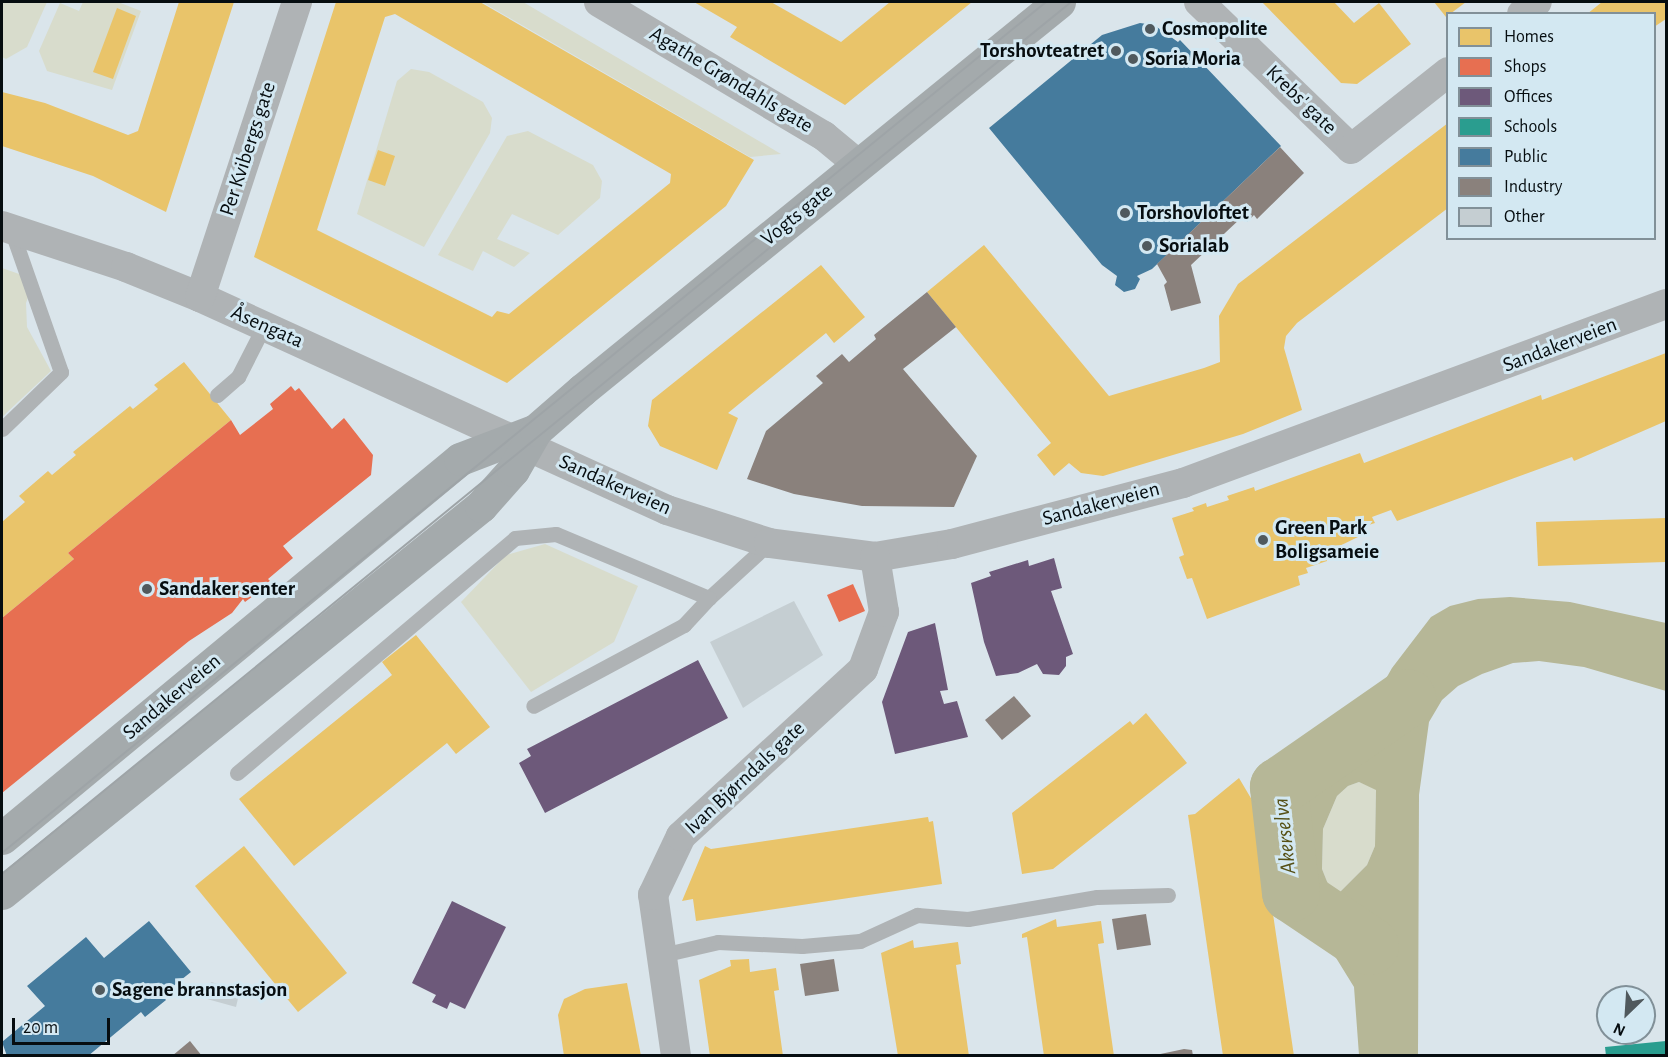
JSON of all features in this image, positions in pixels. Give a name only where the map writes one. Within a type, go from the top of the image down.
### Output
[{"type":"main road","name":"Vogts gate","points":[[525,438],[1059,2]]},
{"type":"main road","name":"Sandakerveien","points":[[2,838],[460,459],[525,438]]},
{"type":"main road","points":[[2,893],[481,506],[513,470],[525,438]]},
{"type":"street","name":"Per Kvibergs gate","points":[[200,297],[297,2]]},
{"type":"street","name":"Agathe Grøndahls gate","points":[[599,2],[824,136],[859,165]]},
{"type":"street","name":"Krebs' gate","points":[[1199,2],[1351,149],[1446,74]]},
{"type":"street","points":[[1524,12],[1537,2]]},
{"type":"street","name":"Åsengata","points":[[6,228],[200,297],[525,438]]},
{"type":"street","name":"Sandakerveien","points":[[525,438],[667,510],[769,543],[875,557],[952,544],[1183,483],[1538,355],[1666,304]]},
{"type":"street","name":"Ivan Bjørndals gate","points":[[676,1056],[653,895],[681,836],[863,669],[884,612],[875,557]]},
{"type":"lane","points":[[2,429],[61,372],[6,228]]},
{"type":"lane","points":[[217,395],[238,377],[264,326]]},
{"type":"lane","points":[[237,773],[515,538],[556,534],[709,598]]},
{"type":"lane","points":[[533,706],[684,625],[709,598],[769,543]]},
{"type":"lane","points":[[662,955],[718,942],[802,946],[860,941],[917,915],[968,919],[1097,897],[1168,895]]},
{"type":"shaded area","points":[[2,2],[47,2],[27,47],[6,59],[2,57]]},
{"type":"shaded area","points":[[83,2],[118,2],[141,11],[112,90],[47,71],[39,51],[60,3],[79,11]]},
{"type":"shaded area","points":[[482,2],[523,2],[781,154],[750,157]]},
{"type":"shaded area","points":[[411,69],[429,72],[483,102],[492,118],[490,133],[424,247],[357,214],[397,81]]},
{"type":"shaded area","points":[[528,131],[593,165],[602,181],[600,198],[558,235],[512,214],[497,239],[530,253],[514,267],[483,251],[473,271],[438,255],[507,136]]},
{"type":"shaded area","points":[[2,268],[22,275],[30,292],[26,303],[27,327],[51,371],[2,417]]},
{"type":"shaded area","points":[[545,544],[638,586],[614,642],[531,692],[461,602],[506,555]]},
{"type":"shaded area","points":[[1510,597],[1570,602],[1666,623],[1666,691],[1584,667],[1539,661],[1513,663],[1482,674],[1458,686],[1442,700],[1429,722],[1419,795],[1418,1055],[1359,1055],[1354,987],[1304,906],[1296,872],[1296,844],[1303,814],[1316,782],[1354,735],[1392,668],[1431,617],[1450,606],[1478,599]],"holes":[[[1359,782],[1376,790],[1375,846],[1367,865],[1340,892],[1328,884],[1322,869],[1323,829],[1337,796],[1348,786]]]},
{"type":"shaded area","points":[[1359,782],[1376,789],[1375,846],[1367,865],[1340,892],[1328,884],[1322,869],[1323,829],[1337,796],[1348,786]]},
{"type":"building: Homes","points":[[179,2],[234,2],[166,212],[93,176],[2,146],[2,92],[45,103],[128,135],[138,131]]},
{"type":"building: Homes","points":[[336,2],[480,2],[754,160],[726,206],[507,383],[254,257]],"holes":[[[395,14],[671,174],[670,183],[509,314],[497,311],[492,317],[317,230],[385,17]]]},
{"type":"building: Homes","points":[[694,2],[771,2],[841,42],[890,2],[972,2],[845,105],[730,37],[737,27]]},
{"type":"building: Homes","points":[[1262,2],[1334,2],[1354,23],[1379,3],[1411,44],[1357,84],[1341,83]]},
{"type":"building: Homes","points":[[1434,2],[1466,2],[1453,12],[1446,12],[1446,17]]},
{"type":"building: Homes","points":[[1602,2],[1666,2],[1666,19],[1656,26],[1656,12],[1590,12]]},
{"type":"building: Homes","points":[[117,8],[136,16],[113,79],[93,72]]},
{"type":"building: Homes","points":[[1446,125],[1446,210],[1297,323],[1286,336],[1284,348],[1302,410],[1243,434],[1103,476],[1081,473],[1069,463],[1054,476],[1037,455],[1051,443],[927,292],[984,245],[1109,396],[1220,362],[1219,316],[1238,284]]},
{"type":"building: Homes","points":[[378,150],[395,156],[385,186],[368,180]]},
{"type":"building: Homes","points":[[821,265],[865,317],[834,343],[826,333],[728,413],[738,418],[717,470],[660,446],[648,426],[652,400]]},
{"type":"building: Homes","points":[[1666,353],[1666,421],[1574,461],[1572,457],[1397,521],[1391,510],[1372,517],[1375,523],[1356,529],[1358,537],[1325,553],[1327,561],[1306,568],[1308,573],[1298,576],[1300,585],[1207,619],[1192,578],[1187,579],[1179,557],[1184,555],[1172,518],[1194,511],[1192,508],[1206,503],[1207,507],[1229,500],[1227,496],[1254,487],[1255,491],[1360,453],[1364,463],[1541,395],[1542,400]]},
{"type":"building: Homes","points":[[184,362],[231,420],[68,553],[74,559],[2,618],[2,522],[25,502],[19,496],[48,471],[52,475],[76,455],[73,452],[130,406],[133,409],[158,389],[154,385]]},
{"type":"building: Homes","points":[[1666,518],[1666,562],[1538,566],[1536,522]]},
{"type":"building: Homes","points":[[416,635],[490,727],[456,754],[447,743],[294,866],[239,799],[392,675],[382,662]]},
{"type":"building: Homes","points":[[1146,713],[1187,763],[1053,869],[1022,874],[1012,813],[1130,721],[1133,725]]},
{"type":"building: Homes","points":[[1239,778],[1252,800],[1256,799],[1294,1056],[1223,1056],[1188,815],[1195,814]]},
{"type":"building: Homes","points":[[928,817],[929,822],[933,821],[942,884],[696,921],[693,899],[682,901],[705,846],[711,849]]},
{"type":"building: Homes","points":[[244,846],[347,973],[298,1012],[195,886]]},
{"type":"building: Homes","points":[[1056,919],[1057,927],[1101,921],[1104,943],[1098,944],[1114,1056],[1044,1056],[1027,937],[1022,938],[1022,934]]},
{"type":"building: Homes","points":[[913,940],[914,948],[958,942],[961,964],[956,965],[969,1056],[898,1056],[881,953]]},
{"type":"building: Homes","points":[[749,959],[750,972],[776,968],[779,990],[774,991],[783,1056],[710,1056],[699,980],[731,966],[730,960]]},
{"type":"building: Homes","points":[[627,983],[641,1056],[564,1056],[558,1015],[564,999],[585,989]]},
{"type":"building: Shops","name":"Sandaker senter","points":[[291,386],[295,391],[299,388],[332,429],[344,418],[373,455],[371,475],[283,546],[293,558],[268,579],[270,581],[255,590],[257,593],[245,602],[243,599],[232,613],[189,641],[2,793],[2,618],[74,559],[68,553],[231,420],[240,435],[273,409],[270,404]]},
{"type":"building: Shops","points":[[853,584],[865,611],[839,622],[827,595]]},
{"type":"building: Offices","points":[[1054,558],[1062,588],[1051,591],[1073,654],[1066,657],[1066,666],[1059,675],[1043,674],[1037,664],[1018,673],[996,676],[984,642],[971,583],[991,576],[989,572],[1028,560],[1029,566]]},
{"type":"building: Offices","points":[[935,623],[948,690],[940,691],[944,704],[957,701],[968,737],[895,754],[882,702],[908,632]]},
{"type":"building: Offices","points":[[698,660],[728,718],[545,813],[519,763],[531,756],[527,749]]},
{"type":"building: Offices","points":[[452,901],[506,927],[465,1009],[450,1002],[447,1009],[432,1002],[436,995],[412,983]]},
{"type":"building: Schools","points":[[1666,1041],[1666,1056],[1606,1056],[1605,1047],[1656,1045],[1656,1042]]},
{"type":"building: Public","name":"Soria Moria","points":[[1140,23],[1154,25],[1178,42],[1180,40],[1281,146],[1152,269],[1137,276],[1140,279],[1135,289],[1124,292],[1115,285],[1117,276],[1102,265],[989,128],[1102,35]]},
{"type":"building: Public","name":"Sagene brannstasjon","points":[[149,921],[191,972],[162,995],[166,1000],[145,1017],[141,1012],[88,1056],[7,1056],[2,1042],[45,1006],[27,986],[86,937],[104,958]]},
{"type":"building: Industry","points":[[1280,147],[1304,173],[1257,219],[1254,215],[1247,222],[1242,217],[1191,265],[1201,303],[1171,311],[1164,285],[1167,282],[1157,264]]},
{"type":"building: Industry","points":[[927,292],[956,327],[903,369],[977,456],[954,507],[862,506],[794,494],[747,479],[766,431],[823,383],[816,376],[842,354],[849,362],[876,339],[874,335]]},
{"type":"building: Industry","points":[[1014,696],[1031,716],[1002,740],[985,720]]},
{"type":"building: Industry","points":[[1146,914],[1151,945],[1117,950],[1112,919]]},
{"type":"building: Industry","points":[[834,959],[839,991],[805,996],[800,964]]},
{"type":"building: Industry","points":[[190,1041],[202,1056],[172,1056]]},
{"type":"building: Industry","points":[[1184,1049],[1192,1050],[1193,1056],[1151,1056]]},
{"type":"building: Other","points":[[794,601],[823,655],[743,708],[710,642]]},
{"type":"building: Other","points":[[211,982],[240,990],[236,1007],[207,999]]},
{"type":"waterway","name":"Akerselva","points":[[1370,946],[1291,893],[1279,787],[1407,698]]},
{"type":"tram line","points":[[2,853],[1046,2]]},
{"type":"tram line","points":[[2,874],[1071,2]]},
{"type":"place","name":"Cosmopolite","points":[[1150,29]]},
{"type":"place","name":"Torshovteatret","points":[[1116,51]]},
{"type":"place","name":"Soria Moria","points":[[1133,59]]},
{"type":"place","name":"Torshovloftet","points":[[1125,213]]},
{"type":"place","name":"Sorialab","points":[[1147,246]]},
{"type":"place","name":"Green Park Boligsameie","points":[[1263,540]]},
{"type":"place","name":"Sandaker senter","points":[[147,589]]},
{"type":"place","name":"Sagene brannstasjon","points":[[100,990]]}]
